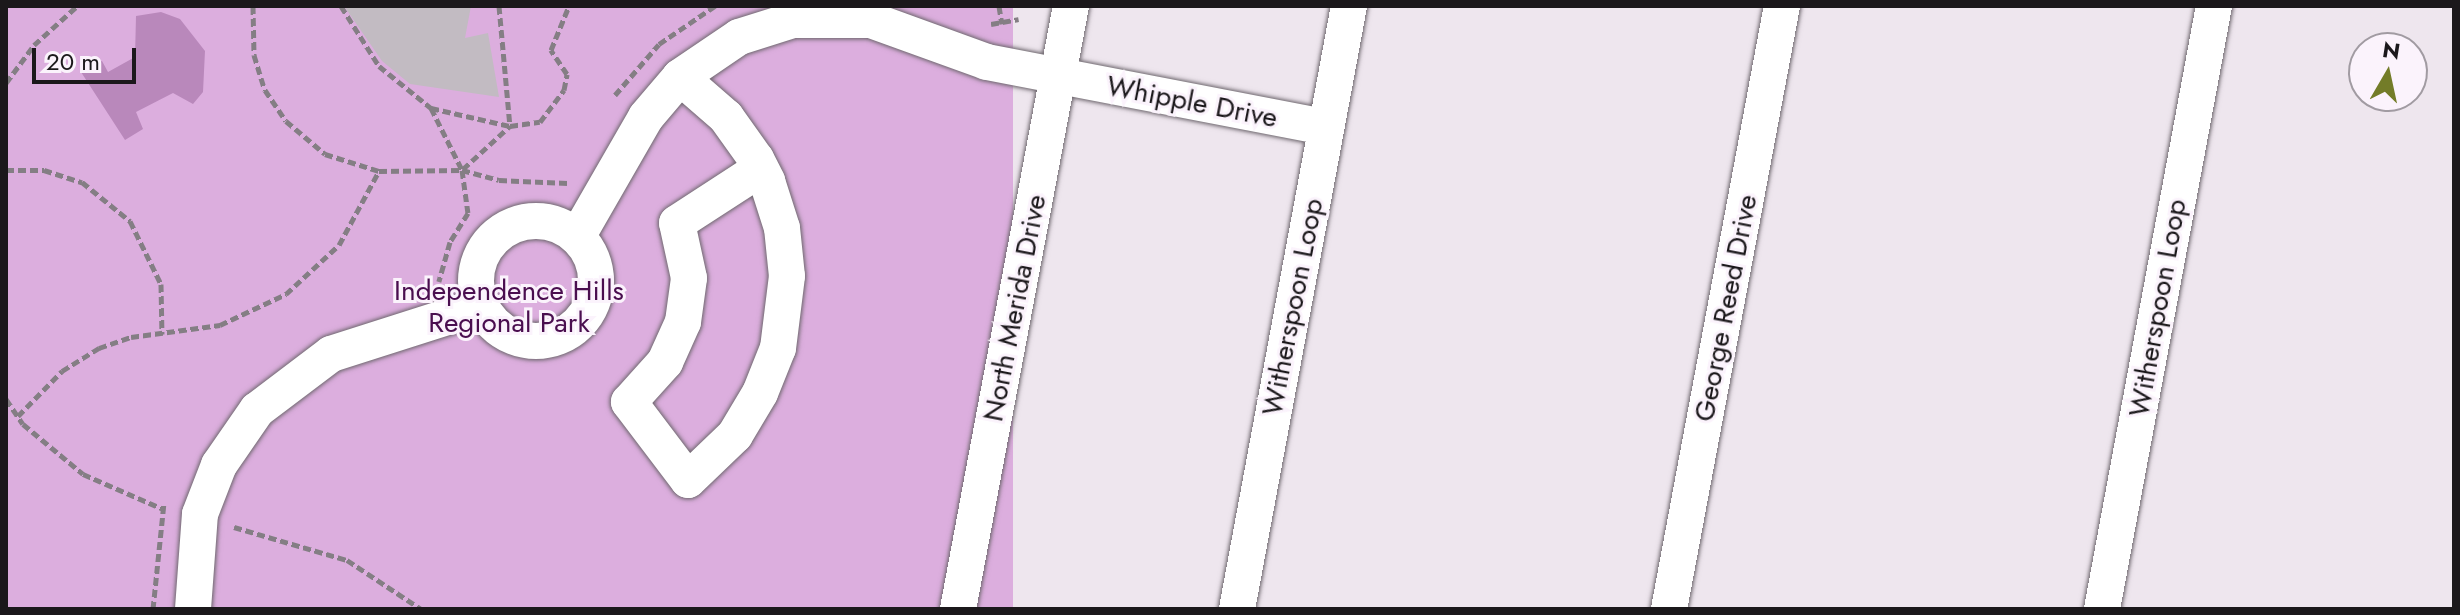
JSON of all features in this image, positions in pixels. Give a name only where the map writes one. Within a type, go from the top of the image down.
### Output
[{"type":"street","name":"North Merida Drive","points":[[958,609],[1071,6]]},
{"type":"street","name":"Witherspoon Loop","points":[[1237,609],[1349,6]]},
{"type":"street","name":"George Reed Drive","points":[[1669,609],[1782,6]]},
{"type":"street","name":"Witherspoon Loop","points":[[2102,609],[2214,6]]},
{"type":"street","name":"Whipple Drive","points":[[577,237],[646,117],[680,77],[749,32],[826,17],[882,23],[987,62],[1326,127]]},
{"type":"street","points":[[680,77],[726,117],[760,169],[785,252],[787,300],[778,348],[749,415],[688,480],[629,402],[665,362],[683,322],[689,278],[677,223],[760,169]]},
{"type":"street","points":[[541,221],[577,237],[596,280],[590,308],[575,326],[543,340],[520,338],[499,328],[481,306],[478,263],[502,231],[541,221]]},
{"type":"street","points":[[193,609],[194,540],[208,489],[257,410],[331,354],[481,306]]},
{"type":"path","points":[[6,83],[34,45],[77,6]]},
{"type":"path","points":[[253,6],[260,77],[286,121],[325,154],[379,171],[462,170],[556,186],[577,177]]},
{"type":"path","points":[[341,6],[379,66],[431,108],[462,170]]},
{"type":"path","points":[[499,6],[510,126]]},
{"type":"path","points":[[431,108],[510,126],[540,122],[564,90],[567,74],[551,50],[569,6]]},
{"type":"path","points":[[610,104],[659,44],[715,6]]},
{"type":"path","points":[[999,6],[1002,24]]},
{"type":"path","points":[[462,170],[510,126]]},
{"type":"path","points":[[6,170],[44,170],[82,182],[130,221],[161,284],[162,334]]},
{"type":"path","points":[[18,416],[76,361],[123,339],[220,325],[296,287],[346,236],[379,171]]},
{"type":"green space","name":"Independence Hills Regional Park","points":[[6,6],[1013,6],[1013,609],[6,609]]},
{"type":"shaded area","points":[[161,12],[180,19],[205,51],[203,92],[193,104],[173,93],[136,112],[143,129],[125,140],[81,72],[102,61],[108,72],[135,57],[136,16]]},
{"type":"building","points":[[344,6],[471,6],[465,38],[488,33],[499,97],[410,84],[382,61]]}]
